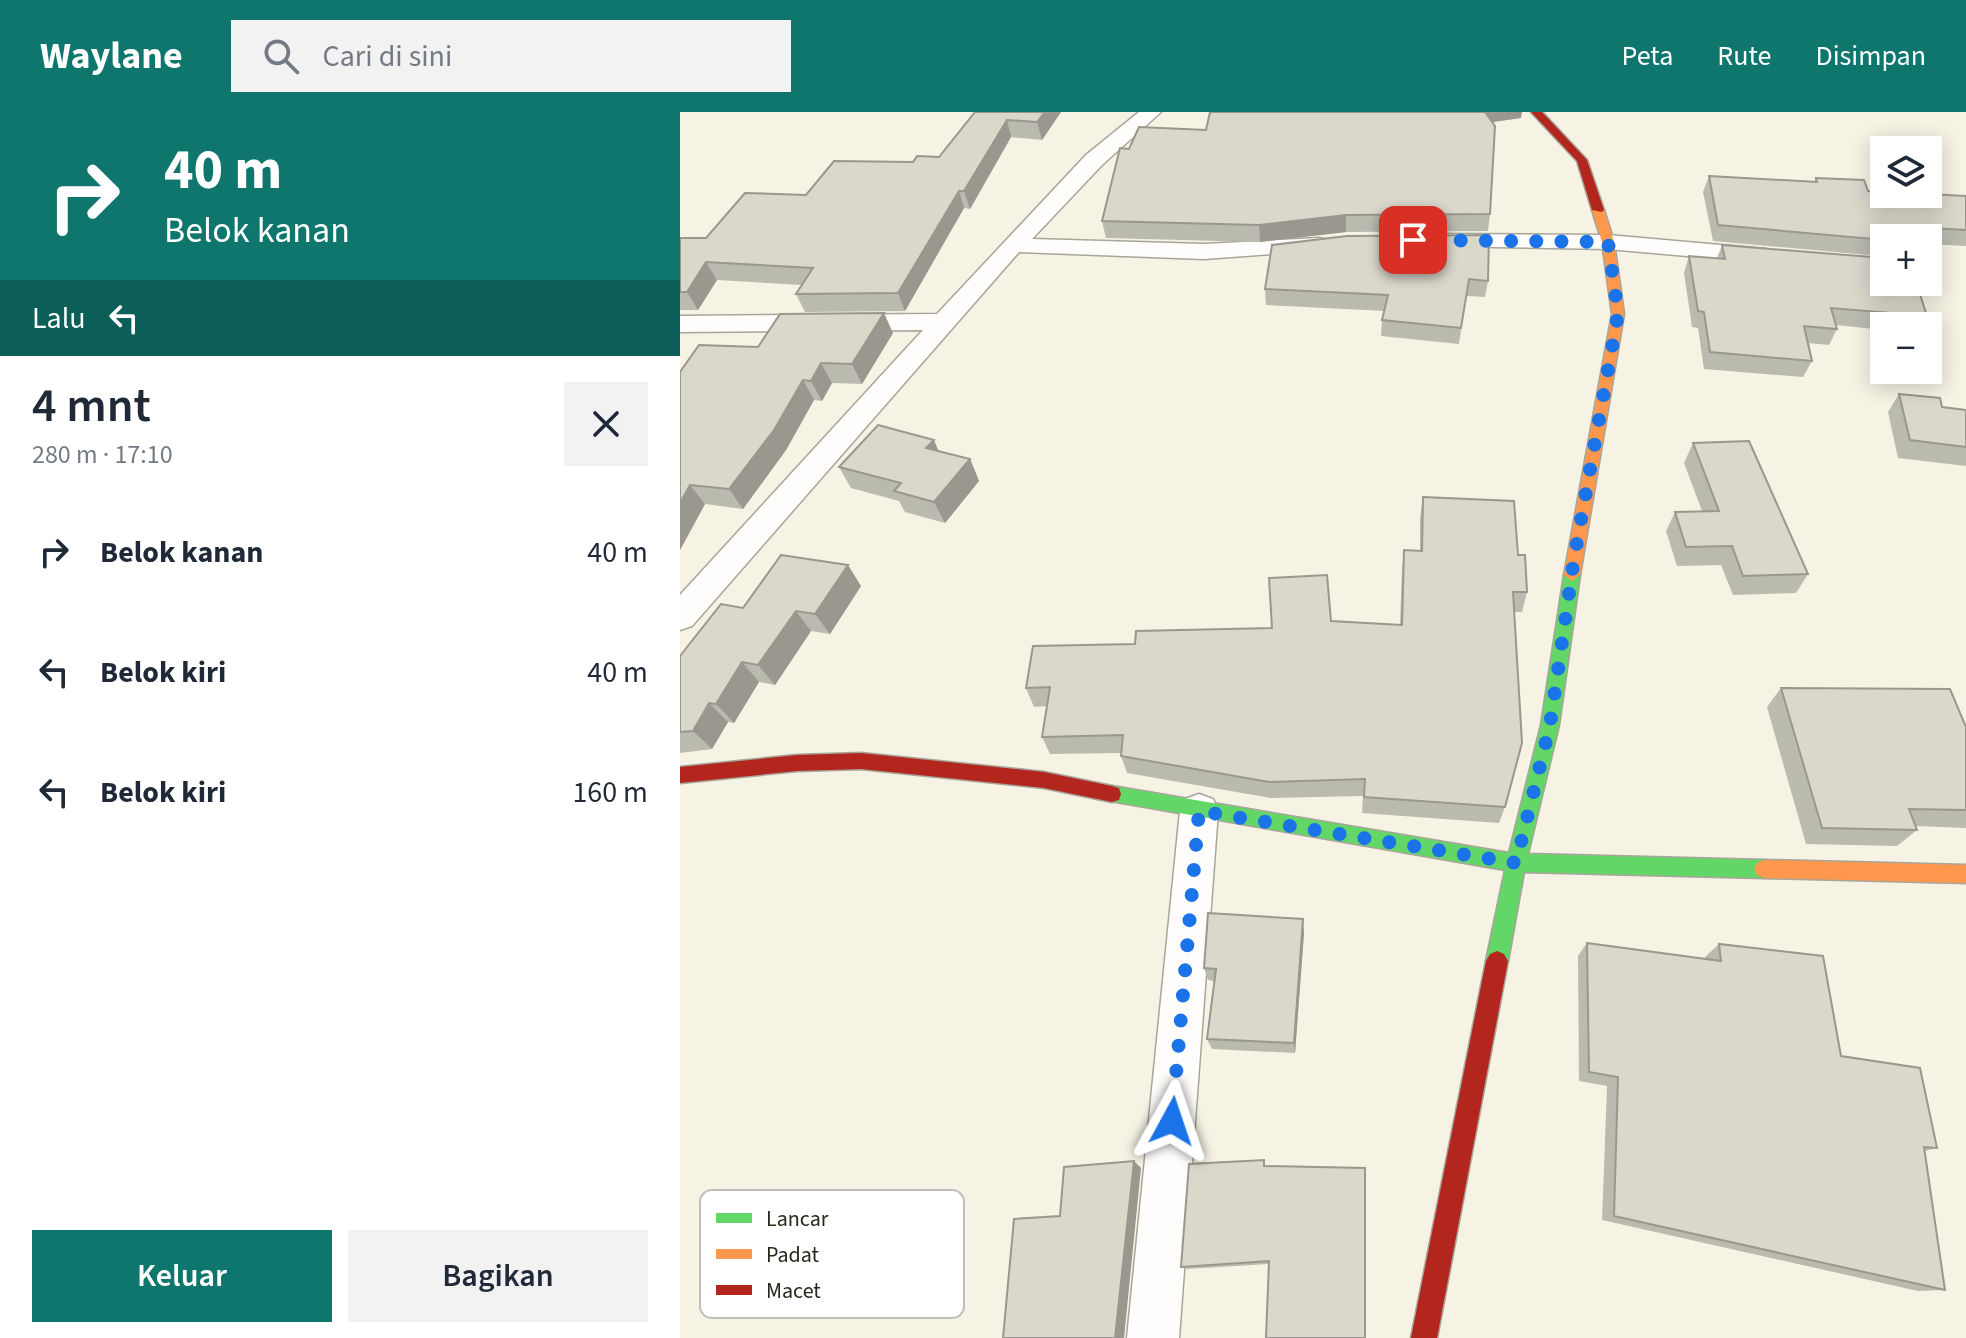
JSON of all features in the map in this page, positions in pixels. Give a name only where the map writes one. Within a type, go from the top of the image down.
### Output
[{"type":"street","points":[[680,617],[1013,245],[1094,160],[1151,112]]},
{"type":"street","points":[[1424,1338],[1516,863],[1550,725],[1574,559],[1618,314],[1608,242],[1582,160],[1536,112]]},
{"type":"street","points":[[1413,240],[1608,242],[1783,258]]},
{"type":"street","points":[[1013,245],[1097,250],[1260,252],[1346,242]]},
{"type":"street","points":[[680,324],[945,322]]},
{"type":"street","points":[[680,775],[797,763],[861,761],[1044,780],[1199,811],[1516,863],[1966,874]]},
{"type":"street","points":[[1153,1338],[1199,811]]},
{"type":"building","points":[[975,112],[1045,112],[1037,122],[1007,120],[964,191],[959,191],[898,293],[796,294],[813,268],[706,262],[687,292],[680,292],[680,238],[706,238],[745,193],[806,195],[834,161],[913,162],[917,156],[939,157]]},
{"type":"building","points":[[1210,112],[1485,112],[1495,126],[1490,214],[1346,215],[1259,225],[1102,221],[1120,148],[1129,149],[1139,127],[1206,130]]},
{"type":"building","points":[[1709,176],[1817,182],[1816,178],[1864,180],[1870,191],[1870,208],[1942,208],[1942,195],[1966,196],[1966,230],[1942,229],[1942,224],[1870,224],[1870,239],[1718,225]]},
{"type":"building","points":[[1489,235],[1488,281],[1469,279],[1461,328],[1382,320],[1388,295],[1265,289],[1272,245],[1347,236]]},
{"type":"building","points":[[1722,245],[1870,257],[1870,296],[1921,296],[1926,312],[1831,308],[1837,329],[1804,326],[1812,361],[1710,352],[1704,312],[1698,311],[1689,256],[1725,259]]},
{"type":"building","points":[[884,313],[852,364],[821,363],[811,381],[803,380],[774,430],[729,489],[690,485],[680,503],[680,372],[699,345],[758,347],[780,314]]},
{"type":"building","points":[[1899,394],[1940,398],[1942,407],[1966,410],[1966,447],[1910,440]]},
{"type":"building","points":[[878,425],[934,440],[926,448],[970,459],[934,502],[894,491],[901,483],[839,467]]},
{"type":"building","points":[[1749,441],[1808,574],[1743,576],[1732,546],[1686,547],[1675,512],[1719,511],[1693,443]]},
{"type":"building","points":[[1423,497],[1514,501],[1518,555],[1525,555],[1527,592],[1513,592],[1522,743],[1505,807],[1364,797],[1365,779],[1269,782],[1121,756],[1123,735],[1042,737],[1050,687],[1026,688],[1033,646],[1135,644],[1136,631],[1272,628],[1269,578],[1327,575],[1331,621],[1402,625],[1404,550],[1422,551]]},
{"type":"building","points":[[781,555],[848,565],[815,614],[796,611],[758,665],[742,662],[716,704],[709,703],[693,731],[680,732],[680,656],[721,604],[743,608]]},
{"type":"building","points":[[1781,688],[1950,689],[1966,727],[1966,810],[1909,809],[1917,830],[1822,828]]},
{"type":"building","points":[[1208,913],[1303,919],[1294,1043],[1207,1039],[1216,969],[1204,968]]},
{"type":"building","points":[[1587,943],[1721,961],[1719,944],[1823,956],[1841,1056],[1920,1068],[1937,1148],[1924,1147],[1945,1290],[1614,1216],[1618,1077],[1589,1072]]},
{"type":"building","points":[[1264,1160],[1264,1166],[1365,1168],[1365,1338],[1266,1338],[1269,1261],[1181,1267],[1189,1164]]},
{"type":"building","points":[[1134,1161],[1115,1338],[1003,1338],[1014,1219],[1060,1216],[1064,1167]]},
{"type":"traffic: fast","points":[[1497,961],[1516,863],[1550,725],[1572,575]]},
{"type":"traffic: fast","points":[[1112,794],[1516,863],[1764,869]]},
{"type":"traffic: slow","points":[[1572,575],[1618,314],[1608,242],[1598,210]]},
{"type":"traffic: slow","points":[[1764,869],[1966,874]]},
{"type":"traffic: jam","points":[[1536,112],[1582,160],[1598,210]]},
{"type":"traffic: jam","points":[[680,775],[797,763],[861,761],[1044,780],[1112,794]]},
{"type":"traffic: jam","points":[[1424,1338],[1497,961]]},
{"type":"route","points":[[1172,1121],[1199,811],[1516,863],[1550,725],[1574,559],[1618,314],[1614,270],[1608,242],[1413,240]]}]
